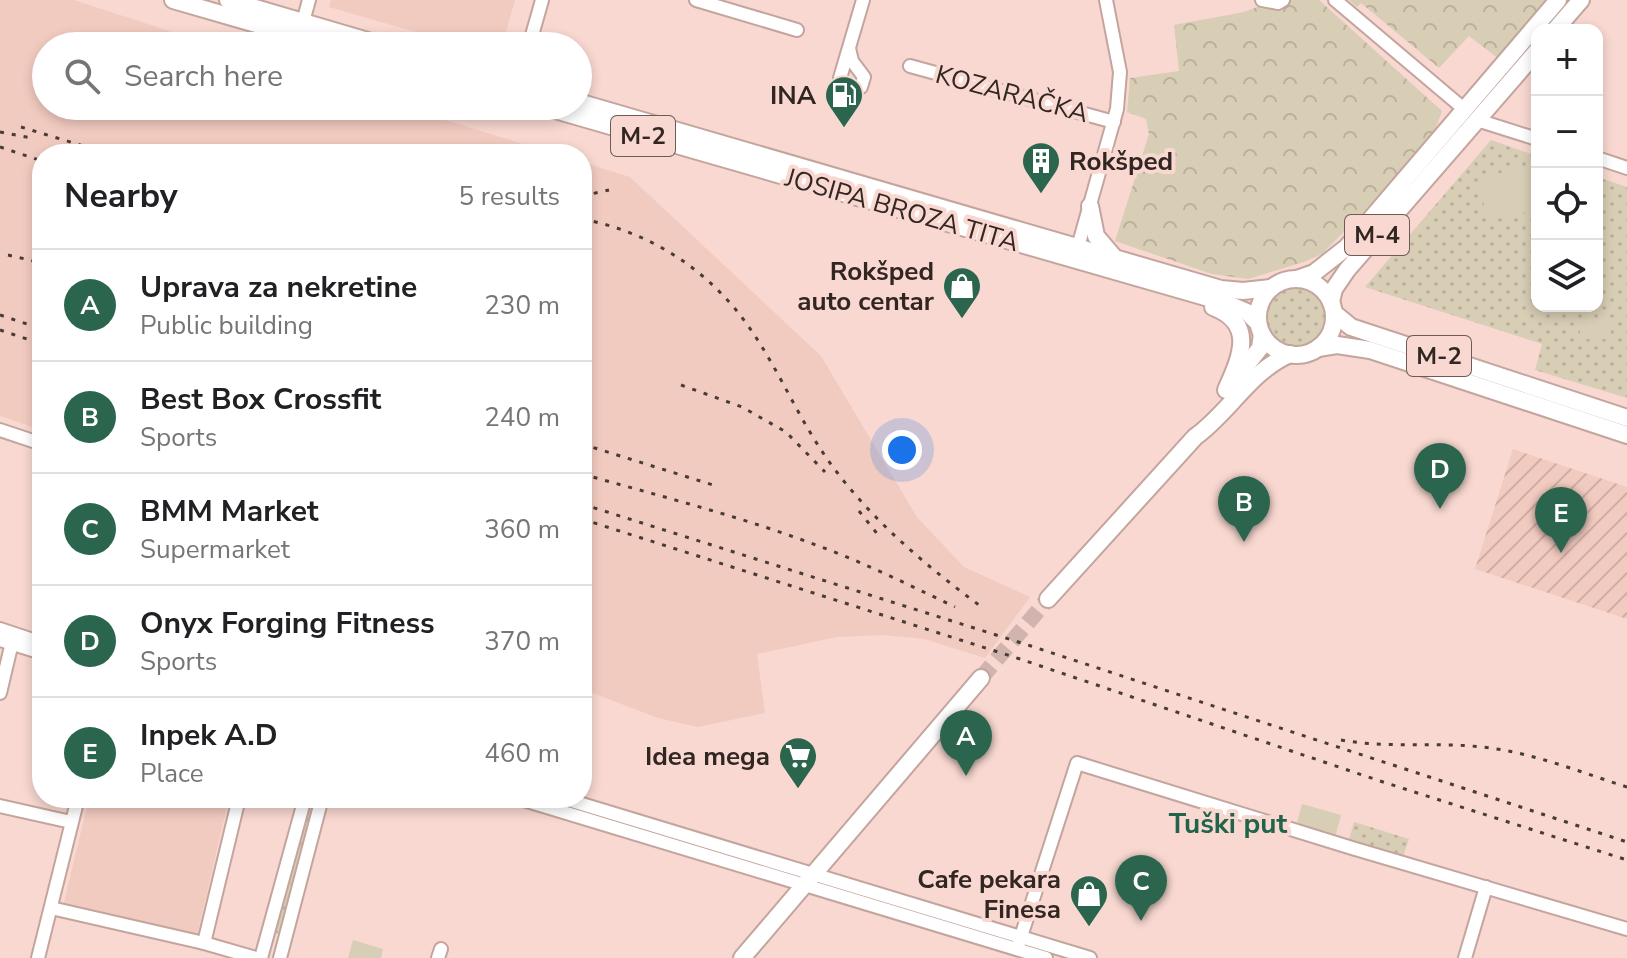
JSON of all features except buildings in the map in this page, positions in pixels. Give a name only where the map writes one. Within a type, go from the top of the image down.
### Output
[{"type":"main road","points":[[173,0],[284,32]]},
{"type":"main road","points":[[228,0],[337,32]]},
{"type":"main road","name":"M-4","points":[[1332,307],[1334,289],[1347,270],[1558,0]]},
{"type":"main road","points":[[1560,24],[1581,0]]},
{"type":"main road","name":"M-4","points":[[1297,279],[1314,273],[1339,255],[1391,192],[1531,57]]},
{"type":"main road","name":"JOSIPA BROZA TITA","points":[[592,107],[804,175]]},
{"type":"main road","name":"JOSIPA BROZA TITA","points":[[592,119],[804,175],[1076,254],[1247,312],[1260,329]]},
{"type":"main road","points":[[1090,206],[1096,236],[1118,259]]},
{"type":"main road","name":"JOSIPA BROZA TITA","points":[[1076,254],[1118,259],[1221,289],[1243,291],[1271,288]]},
{"type":"main road","name":"M-2","points":[[1271,288],[1287,279],[1317,285],[1351,327],[1627,435]]},
{"type":"main road","points":[[1048,599],[1195,437],[1226,390],[1256,355],[1260,348],[1260,304],[1271,288]]},
{"type":"main road","points":[[1180,290],[1189,298],[1226,314],[1239,329],[1242,344],[1226,390]]},
{"type":"main road","points":[[1318,348],[1331,332],[1332,307]]},
{"type":"main road","name":"M-2","points":[[1260,329],[1276,350],[1290,354],[1346,346],[1370,350],[1627,418]]},
{"type":"main road","points":[[1195,437],[1210,426],[1254,377],[1290,354]]},
{"type":"main road","points":[[742,958],[981,678]]},
{"type":"street","points":[[303,22],[309,0]]},
{"type":"street","points":[[696,0],[797,30]]},
{"type":"street","points":[[849,48],[863,0]]},
{"type":"street","name":"KOZARAČKA","points":[[1076,254],[1114,122],[1120,72],[1106,0]]},
{"type":"street","points":[[1262,0],[1278,3],[1283,0]]},
{"type":"street","points":[[1335,0],[1471,114],[1531,137]]},
{"type":"street","points":[[532,32],[539,4]]},
{"type":"street","name":"KOZARAČKA","points":[[910,66],[1114,122]]},
{"type":"street","points":[[1603,160],[1627,168]]},
{"type":"street","points":[[0,430],[32,441]]},
{"type":"street","points":[[0,629],[9,639],[32,649]]},
{"type":"street","points":[[9,639],[32,642]]},
{"type":"street","points":[[0,693],[9,639]]},
{"type":"street","points":[[1019,943],[1077,763],[1627,929]]},
{"type":"street","points":[[0,806],[71,822]]},
{"type":"street","points":[[38,958],[75,808]]},
{"type":"street","points":[[204,943],[237,808]]},
{"type":"street","points":[[51,908],[259,958],[302,808]]},
{"type":"street","points":[[280,958],[319,808]]},
{"type":"street","points":[[553,808],[1019,943],[1090,958]]},
{"type":"street","points":[[592,808],[810,880]]},
{"type":"street","points":[[1465,958],[1486,887]]},
{"type":"street","points":[[1019,943],[1046,958]]},
{"type":"shaded area","points":[[0,0],[74,0],[172,32],[32,32],[32,120],[445,120],[523,144],[32,144],[32,427],[0,416]]},
{"type":"shaded area","points":[[331,0],[515,0],[506,32],[416,32],[329,7]]},
{"type":"shaded area","points":[[592,165],[630,177],[821,356],[917,517],[964,567],[1030,597],[985,658],[924,639],[884,635],[837,637],[757,654],[765,713],[698,727],[658,718],[592,693]]},
{"type":"shaded area","points":[[1513,449],[1627,487],[1627,619],[1475,569]]},
{"type":"shaded area","points":[[87,808],[227,808],[197,936],[63,906]]},
{"type":"green space","points":[[1276,0],[1319,0],[1442,111],[1434,133],[1388,187],[1322,254],[1304,262],[1248,279],[1212,274],[1115,241],[1149,134],[1146,119],[1127,112],[1130,78],[1179,71],[1174,25],[1244,12]]},
{"type":"green space","points":[[1349,0],[1560,0],[1540,24],[1531,24],[1531,36],[1507,65],[1469,36],[1439,68],[1361,3],[1357,7]]},
{"type":"green space","points":[[1491,140],[1531,154],[1531,312],[1603,312],[1603,179],[1627,187],[1627,398],[1535,370],[1542,344],[1365,287]]},
{"type":"green space","points":[[1531,166],[1531,211],[1487,221],[1479,178]]},
{"type":"green space","points":[[1296,287],[1308,289],[1317,296],[1324,305],[1324,329],[1317,338],[1308,345],[1296,347],[1284,345],[1275,338],[1268,329],[1266,317],[1268,305],[1275,296],[1284,289]]},
{"type":"green space","points":[[1580,321],[1611,321],[1611,339],[1580,339]]},
{"type":"green space","points":[[1302,804],[1341,815],[1335,837],[1296,827]]},
{"type":"green space","points":[[309,808],[314,808],[281,934],[275,933]]},
{"type":"green space","points":[[1354,822],[1409,839],[1403,857],[1349,840]]},
{"type":"green space","points":[[353,940],[383,949],[381,958],[348,958]]},
{"type":"tunnel","points":[[981,678],[1048,599]]},
{"type":"railway","points":[[21,127],[77,144]]},
{"type":"railway","points":[[0,132],[31,138]]},
{"type":"railway","points":[[0,147],[32,158]]},
{"type":"railway","points":[[592,194],[609,190]]},
{"type":"railway","points":[[592,221],[655,244],[698,272],[717,290],[751,330],[813,437],[852,491],[905,545],[983,608]]},
{"type":"railway","points":[[8,255],[32,261]]},
{"type":"railway","points":[[0,315],[32,326]]},
{"type":"railway","points":[[0,330],[32,341]]},
{"type":"railway","points":[[681,385],[742,407],[786,432],[825,472]]},
{"type":"railway","points":[[592,447],[713,485]]},
{"type":"railway","points":[[592,477],[787,535],[851,559],[955,607]]},
{"type":"railway","points":[[592,507],[1031,646],[1627,842]]},
{"type":"railway","points":[[859,511],[879,536]]},
{"type":"railway","points":[[592,522],[1020,659],[1380,781],[1627,860]]},
{"type":"railway","points":[[1341,740],[1471,746],[1507,751],[1559,764],[1627,787]]},
{"type":"place","name":"INA","points":[[844,129]]},
{"type":"place","name":"Rokšped","points":[[1041,195]]},
{"type":"place","name":"Rokšped auto centar","points":[[962,320]]},
{"type":"place","name":"Onyx Forging Fitness","points":[[1440,509]]},
{"type":"place","name":"Best Box Crossfit","points":[[1244,542]]},
{"type":"place","name":"Inpek A.D","points":[[1561,553]]},
{"type":"place","name":"Uprava za nekretine","points":[[966,776]]},
{"type":"place","name":"Idea mega","points":[[798,790]]},
{"type":"place","name":"BMM Market","points":[[1141,921]]},
{"type":"place","name":"Cafe pekara Finesa","points":[[1089,928]]},
{"type":"district","name":"Tuški put","points":[[1228,824]]}]
